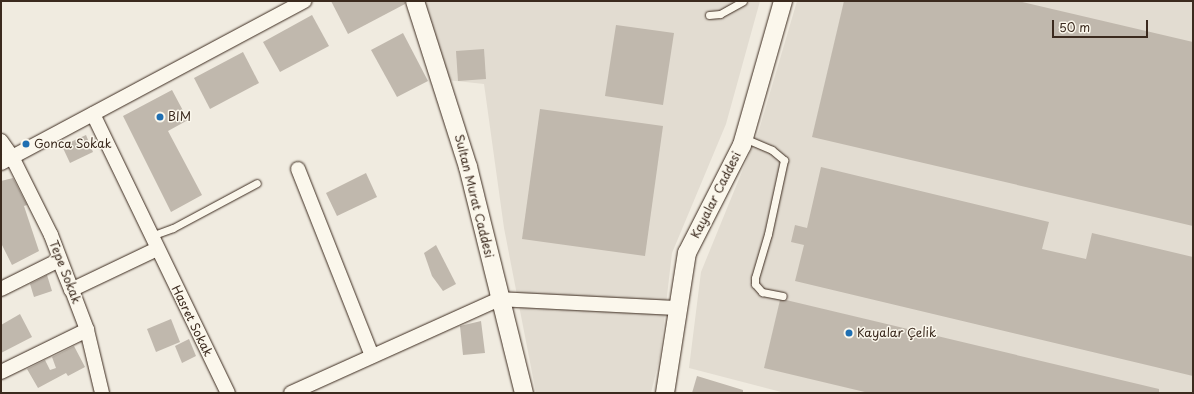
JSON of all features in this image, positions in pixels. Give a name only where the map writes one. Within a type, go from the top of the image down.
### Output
[{"type":"street","points":[[6,160],[305,1]]},
{"type":"street","name":"Sultan Murat Caddesi","points":[[415,1],[468,167],[499,299],[524,393]]},
{"type":"street","name":"Kayalar Caddesi","points":[[665,393],[679,308],[686,253],[744,138],[783,1]]},
{"type":"street","name":"Hasret Sokak","points":[[93,114],[228,393]]},
{"type":"street","name":"Tepe Sokak","points":[[1,141],[6,160],[51,235],[59,260],[87,330],[102,393]]},
{"type":"street","points":[[298,169],[372,356]]},
{"type":"street","points":[[1,289],[59,260],[71,290],[154,242]]},
{"type":"street","points":[[291,393],[499,299],[679,308]]},
{"type":"street","points":[[1,372],[87,330]]},
{"type":"lane","points":[[709,15],[720,14],[743,1]]},
{"type":"lane","points":[[744,138],[756,145],[772,150],[784,160],[768,234],[755,278],[755,284],[762,292],[783,296]]},
{"type":"lane","points":[[154,242],[173,228],[257,183]]},
{"type":"shaded area","points":[[425,1],[760,1],[726,124],[672,253],[660,356],[651,393],[536,393],[504,228],[484,84],[447,80]]},
{"type":"shaded area","points":[[797,1],[1193,1],[1193,393],[785,393],[689,368],[701,272],[759,130]]},
{"type":"building","points":[[331,1],[405,1],[405,4],[348,34]]},
{"type":"building","points":[[844,1],[1018,1],[1193,42],[1193,226],[812,137]]},
{"type":"building","points":[[312,15],[329,46],[280,72],[263,42]]},
{"type":"building","points":[[616,25],[674,33],[663,105],[605,96]]},
{"type":"building","points":[[403,33],[428,81],[397,97],[371,50]]},
{"type":"building","points":[[484,49],[486,79],[458,81],[456,51]]},
{"type":"building","points":[[243,52],[259,83],[210,109],[194,78]]},
{"type":"building","points":[[172,90],[188,120],[168,131],[202,195],[171,212],[123,116]]},
{"type":"building","points":[[540,109],[663,126],[645,256],[522,239]]},
{"type":"building","points":[[86,135],[93,152],[70,163],[62,146]]},
{"type":"building","points":[[821,167],[1049,222],[1042,249],[1086,259],[1092,233],[1193,257],[1193,376],[795,281],[804,245],[791,242],[795,225],[807,228]]},
{"type":"building","points":[[366,173],[377,197],[337,216],[326,193]]},
{"type":"building","points":[[13,178],[27,205],[24,206],[39,251],[12,265],[1,243],[1,181]]},
{"type":"building","points":[[436,245],[456,284],[443,291],[432,276],[424,253]]},
{"type":"building","points":[[47,275],[52,291],[34,297],[30,284]]},
{"type":"building","name":"Kayalar Çelik","points":[[780,300],[786,300],[1159,389],[1159,393],[869,393],[764,368]]},
{"type":"building","points":[[20,314],[32,337],[1,353],[1,325]]},
{"type":"building","points":[[171,319],[180,342],[156,352],[147,329]]},
{"type":"building","points":[[481,321],[485,353],[463,355],[460,326]]},
{"type":"building","points":[[189,339],[196,356],[182,363],[175,346]]},
{"type":"building","points":[[74,346],[85,367],[68,376],[66,373],[38,388],[27,369],[45,360],[50,370],[56,368],[52,357]]},
{"type":"building","points":[[697,376],[743,390],[743,393],[692,393]]},
{"type":"place","name":"BIM","points":[[160,117]]},
{"type":"place","name":"Gonca Sokak","points":[[26,144]]},
{"type":"place","name":"Kayalar Çelik","points":[[849,333]]}]
